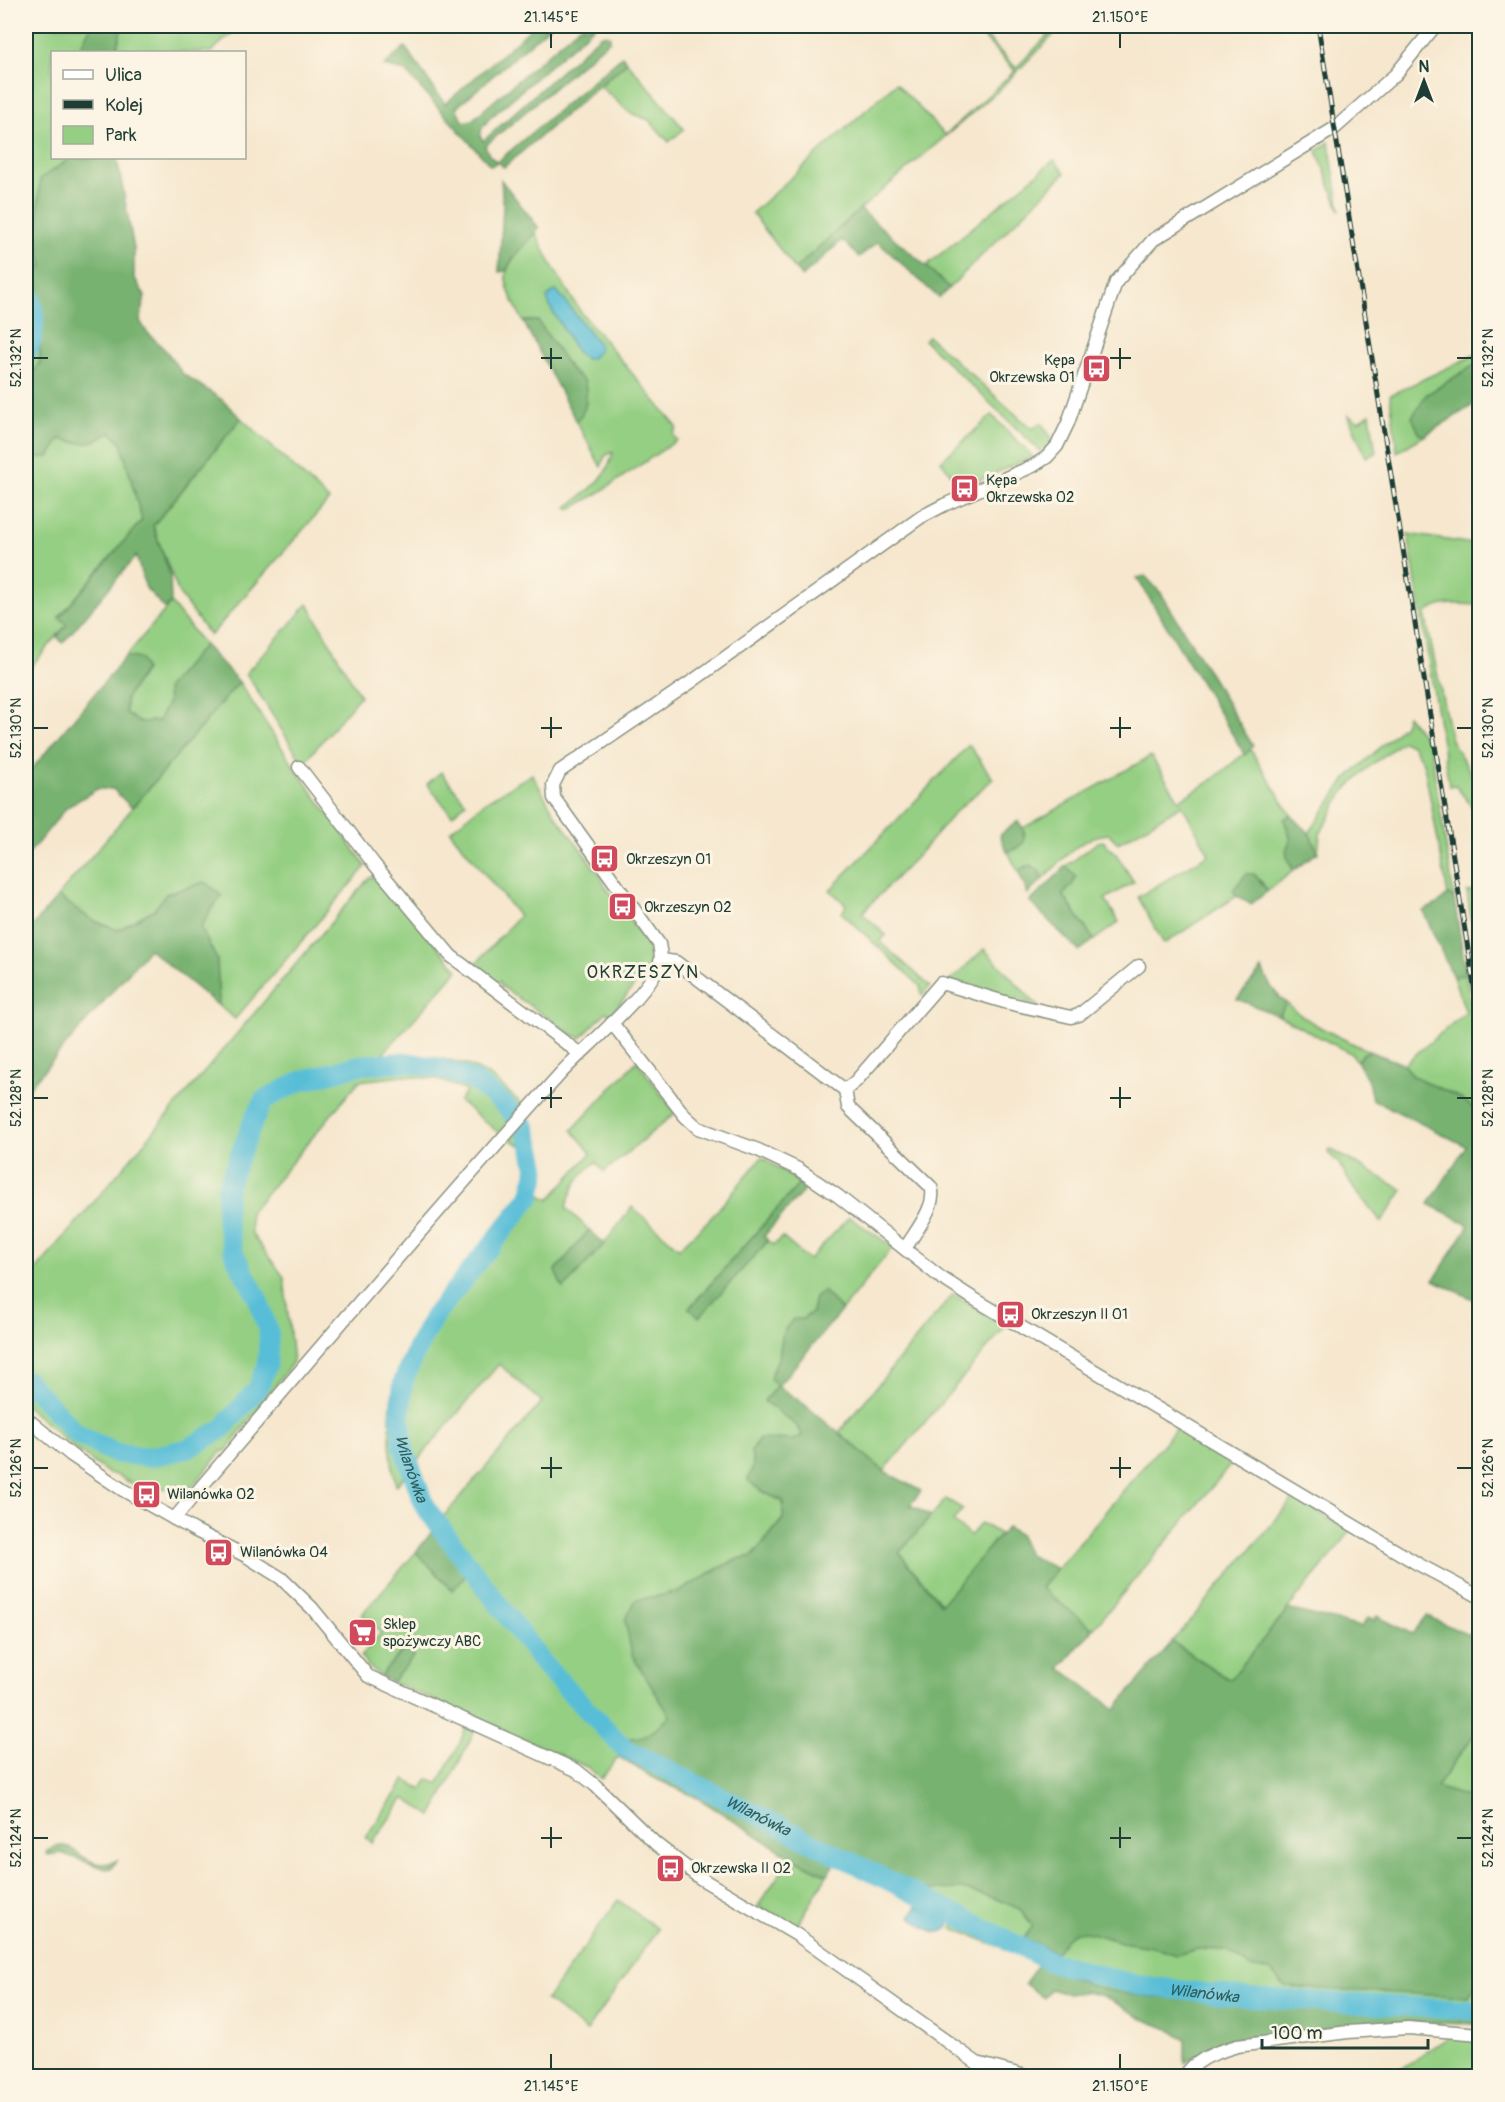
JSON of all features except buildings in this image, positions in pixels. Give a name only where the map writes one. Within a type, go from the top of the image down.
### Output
[{"type":"street","points":[[174,1519],[513,1126],[579,1053],[647,986],[661,960],[658,944],[557,803],[552,789],[556,776],[921,517],[1033,466],[1047,457],[1057,446],[1068,423],[1116,282],[1153,240],[1335,128],[1396,74],[1435,26]]},
{"type":"street","points":[[299,767],[374,864],[451,956],[579,1053]]},
{"type":"street","points":[[661,960],[676,962],[845,1090],[848,1107],[926,1180],[933,1190],[932,1204],[905,1249]]},
{"type":"street","points":[[845,1090],[856,1081],[940,984],[1008,1003],[1071,1017],[1079,1016],[1139,966]]},
{"type":"street","points":[[612,1023],[689,1121],[699,1128],[758,1150],[798,1169],[838,1196],[940,1277],[1021,1328],[1408,1558],[1479,1596]]},
{"type":"street","points":[[26,1418],[71,1455],[123,1490],[246,1556],[281,1578],[312,1608],[368,1676],[576,1770],[596,1786],[656,1844],[700,1878],[797,1935],[977,2063],[1025,2076]]},
{"type":"street","points":[[1184,2076],[1205,2058],[1237,2046],[1348,2032],[1408,2028],[1479,2034]]},
{"type":"green space","points":[[26,26],[91,26],[78,51],[51,51],[51,159],[70,159],[40,179],[37,242],[43,267],[26,274]]},
{"type":"green space","points":[[91,26],[122,26],[116,51],[78,51]]},
{"type":"green space","points":[[122,26],[240,26],[212,51],[116,51]]},
{"type":"green space","points":[[534,26],[550,26],[456,108],[464,122],[472,120],[580,26],[595,26],[489,119],[482,128],[480,136],[483,141],[600,36],[606,34],[610,36],[610,40],[485,146],[489,155],[497,162],[491,166],[405,71],[384,66],[405,47],[445,104]]},
{"type":"green space","points":[[973,26],[976,26],[1016,68],[1057,26],[1062,26],[998,91],[856,213],[795,269],[752,213],[896,83],[945,135],[1015,71]]},
{"type":"green space","points":[[622,56],[627,62],[504,167],[497,162]]},
{"type":"green space","points":[[627,62],[684,129],[669,142],[649,120],[630,113],[600,86]]},
{"type":"green space","points":[[1329,142],[1340,211],[1317,151]]},
{"type":"green space","points":[[70,159],[117,159],[134,249],[134,277],[145,296],[140,321],[183,374],[221,399],[241,418],[153,526],[170,575],[171,603],[165,609],[146,588],[136,556],[63,643],[57,637],[67,624],[59,618],[142,520],[121,442],[111,432],[87,443],[60,439],[49,457],[32,458],[26,461],[26,382],[40,362],[40,311],[26,274],[43,266],[37,242],[40,179]]},
{"type":"green space","points":[[1054,160],[1065,173],[949,288],[926,266]]},
{"type":"green space","points":[[501,180],[539,228],[513,258],[506,271],[499,272],[503,207]]},
{"type":"green space","points":[[860,209],[949,288],[939,298],[878,242],[859,257],[842,240],[802,277],[795,269]]},
{"type":"green space","points":[[536,233],[551,264],[580,311],[677,427],[673,435],[677,440],[597,494],[569,510],[567,507],[602,477],[613,452],[605,456],[601,467],[576,421],[585,408],[585,382],[571,370],[538,321],[523,321],[509,292],[506,274],[509,266]]},
{"type":"green space","points":[[26,279],[40,311],[40,362],[26,382],[26,339],[28,335]]},
{"type":"green space","points":[[523,321],[538,321],[571,370],[585,382],[585,408],[576,421]]},
{"type":"green space","points":[[928,336],[1032,429],[1041,423],[1052,438],[1052,444],[1040,451],[924,340]]},
{"type":"green space","points":[[1479,353],[1479,362],[1426,395],[1419,433],[1424,436],[1397,452],[1390,395]]},
{"type":"green space","points":[[1479,362],[1479,401],[1424,436],[1419,433],[1412,417],[1426,395]]},
{"type":"green space","points":[[1370,414],[1376,453],[1366,457],[1348,415],[1358,421]]},
{"type":"green space","points":[[992,415],[1033,457],[961,488],[941,461]]},
{"type":"green space","points":[[241,418],[329,500],[210,636],[179,594],[153,526]]},
{"type":"green space","points":[[111,432],[121,442],[142,520],[59,617],[67,624],[26,673],[26,461],[32,458],[49,457],[60,439],[76,443]]},
{"type":"green space","points":[[1408,534],[1479,545],[1480,594],[1477,605],[1443,605],[1425,614],[1451,740],[1479,786],[1476,791],[1479,796],[1479,816],[1455,785],[1449,786]]},
{"type":"green space","points":[[1145,576],[1161,593],[1253,746],[1245,755],[1137,578]]},
{"type":"green space","points":[[171,603],[204,645],[167,688],[168,702],[159,721],[138,722],[126,713],[126,698],[145,670],[126,656]]},
{"type":"green space","points":[[308,604],[360,696],[303,764],[246,673]]},
{"type":"green space","points":[[204,645],[239,682],[132,808],[113,789],[97,789],[67,807],[26,857],[26,776],[126,656],[141,659],[145,670],[126,698],[126,713],[138,722],[158,721],[168,702],[167,688]]},
{"type":"green space","points":[[239,682],[297,771],[366,866],[235,1019],[219,1006],[217,960],[201,928],[211,909],[205,882],[166,894],[155,909],[118,930],[92,920],[58,896]]},
{"type":"green space","points":[[1407,715],[1430,745],[1454,898],[1448,895],[1424,765],[1413,746],[1403,741],[1364,771],[1343,793],[1320,834],[1318,852],[1309,833],[1345,780],[1404,725]]},
{"type":"green space","points":[[969,745],[993,779],[957,810],[920,853],[862,913],[886,935],[880,942],[930,986],[922,995],[920,986],[842,913],[846,905],[830,890]]},
{"type":"green space","points":[[1250,749],[1291,815],[1284,819],[1291,841],[1289,863],[1294,870],[1268,891],[1261,881],[1233,890],[1237,896],[1164,944],[1138,897],[1209,854],[1182,805],[1118,843],[1109,834],[1090,839],[1073,850],[1044,878],[1037,869],[1025,866],[1018,871],[1008,852],[1017,848],[1025,835],[1023,828],[1151,756],[1179,800],[1208,783]]},
{"type":"green space","points":[[441,772],[466,803],[452,815],[427,784]]},
{"type":"green space","points":[[532,774],[556,816],[600,875],[649,948],[648,968],[611,1015],[606,1012],[581,1038],[573,1035],[501,986],[500,981],[494,984],[472,968],[519,916],[450,831],[485,802]]},
{"type":"green space","points":[[1291,815],[1309,833],[1318,852],[1294,870],[1286,855],[1291,840],[1284,819]]},
{"type":"green space","points":[[1018,821],[1023,828],[1024,842],[1007,852],[1000,835]]},
{"type":"green space","points":[[1103,841],[1116,854],[1134,882],[1105,899],[1119,922],[1094,940],[1063,895],[1076,877],[1066,866],[1098,842]]},
{"type":"green space","points":[[1030,865],[1037,869],[1044,878],[1028,894],[1018,871]]},
{"type":"green space","points":[[1066,866],[1076,877],[1063,895],[1094,940],[1079,951],[1030,902]]},
{"type":"green space","points":[[1246,874],[1254,874],[1268,891],[1251,904],[1237,896],[1233,890]]},
{"type":"green space","points":[[372,877],[381,880],[458,970],[381,1056],[437,1058],[464,1064],[490,1076],[522,1104],[499,1133],[459,1101],[467,1091],[437,1079],[405,1076],[359,1081],[250,1213],[251,1233],[284,1277],[293,1362],[227,1450],[221,1452],[186,1494],[177,1488],[139,1489],[119,1476],[108,1473],[74,1448],[26,1406],[26,1282]]},
{"type":"green space","points":[[205,882],[222,896],[211,909],[201,928],[217,960],[219,1006],[149,949],[26,1091],[26,934],[58,896],[92,920],[118,930],[155,909],[166,894]]},
{"type":"green space","points":[[1472,891],[1479,931],[1479,971],[1467,892]]},
{"type":"green space","points":[[1448,895],[1454,898],[1466,974],[1453,977],[1423,911]]},
{"type":"green space","points":[[984,949],[1037,1005],[949,982]]},
{"type":"green space","points":[[1262,969],[1272,988],[1286,1003],[1279,1016],[1237,999]]},
{"type":"green space","points":[[1466,974],[1479,1060],[1479,1112],[1460,1098],[1413,1076],[1404,1064],[1466,1012],[1453,977]]},
{"type":"green space","points":[[1286,1003],[1316,1024],[1371,1052],[1363,1053],[1357,1061],[1352,1054],[1279,1016]]},
{"type":"green space","points":[[1371,1052],[1404,1064],[1413,1076],[1460,1098],[1479,1112],[1479,1302],[1434,1280],[1469,1225],[1429,1204],[1466,1146],[1372,1099],[1368,1081],[1357,1061],[1363,1053]]},
{"type":"green space","points":[[637,1061],[675,1113],[604,1172],[596,1162],[577,1182],[566,1208],[589,1230],[556,1270],[564,1288],[604,1244],[632,1207],[679,1248],[710,1219],[762,1157],[800,1183],[689,1308],[699,1317],[768,1241],[774,1245],[782,1237],[809,1260],[849,1217],[893,1247],[842,1310],[823,1292],[815,1297],[812,1312],[783,1332],[779,1357],[770,1378],[777,1386],[764,1401],[796,1425],[802,1436],[794,1440],[776,1439],[751,1452],[753,1466],[748,1480],[763,1492],[783,1501],[783,1518],[753,1556],[738,1559],[717,1569],[679,1592],[667,1593],[670,1716],[641,1739],[623,1739],[829,1848],[921,1890],[962,1889],[994,1898],[1020,1909],[1033,1926],[1024,1939],[1056,1953],[1067,1937],[1075,1932],[1084,1931],[1122,1942],[1153,1947],[1176,1955],[1197,1949],[1227,1950],[1250,1967],[1469,1997],[1479,1979],[1479,2015],[1152,1997],[1120,1994],[1099,1988],[952,1928],[956,1919],[836,1861],[623,1751],[601,1779],[587,1767],[392,1682],[414,1656],[405,1647],[380,1676],[367,1665],[361,1656],[381,1633],[362,1614],[416,1552],[452,1590],[468,1573],[435,1528],[542,1402],[499,1364],[396,1486],[390,1435],[391,1401],[407,1352],[425,1322],[506,1218],[523,1190],[528,1174],[525,1151],[524,1147],[511,1140],[529,1119],[536,1137],[541,1165],[535,1192],[549,1200],[591,1153],[572,1130]]},
{"type":"green space","points":[[1330,1149],[1403,1190],[1382,1222],[1354,1189],[1338,1162],[1329,1154]]},
{"type":"green space","points":[[800,1183],[807,1187],[764,1236],[768,1241],[699,1317],[689,1309]]},
{"type":"green space","points":[[589,1230],[604,1244],[564,1288],[556,1270]]},
{"type":"green space","points":[[823,1291],[842,1310],[778,1386],[804,1404],[884,1471],[921,1491],[910,1505],[931,1516],[899,1553],[941,1604],[1007,1527],[1019,1534],[1029,1555],[1057,1569],[1041,1588],[1093,1629],[1060,1668],[1115,1709],[1172,1642],[1230,1680],[1288,1609],[1361,1627],[1368,1618],[1374,1621],[1377,1616],[1412,1634],[1427,1616],[1479,1640],[1479,1728],[1436,1787],[1479,1801],[1479,1979],[1469,1997],[1285,1987],[1270,1971],[1250,1967],[1227,1950],[1197,1949],[1176,1955],[1153,1947],[1122,1942],[1084,1931],[1075,1932],[1067,1937],[1056,1953],[1024,1938],[1033,1926],[1020,1909],[994,1898],[962,1889],[921,1890],[829,1848],[629,1744],[623,1738],[644,1736],[670,1716],[632,1655],[625,1620],[636,1600],[679,1592],[717,1569],[738,1559],[753,1556],[783,1519],[783,1501],[763,1492],[748,1480],[753,1466],[751,1452],[759,1439],[794,1440],[802,1436],[796,1425],[764,1401],[777,1386],[770,1378],[779,1357],[783,1332],[793,1319],[803,1319],[812,1312],[815,1297]]},
{"type":"green space","points":[[953,1294],[1006,1326],[884,1471],[839,1432]]},
{"type":"green space","points":[[1177,1427],[1233,1462],[1093,1629],[1041,1588]]},
{"type":"green space","points":[[1294,1498],[1351,1531],[1230,1680],[1172,1642]]},
{"type":"green space","points":[[946,1499],[963,1509],[953,1521],[970,1536],[981,1523],[1000,1534],[942,1604],[899,1553]]},
{"type":"green space","points":[[435,1528],[468,1573],[453,1590],[416,1552]]},
{"type":"green space","points":[[406,1647],[414,1656],[392,1682],[380,1676]]},
{"type":"green space","points":[[466,1727],[475,1730],[432,1816],[404,1798],[372,1843],[366,1837],[405,1780],[422,1789],[428,1779],[438,1784]]},
{"type":"green space","points":[[1479,1728],[1479,1801],[1436,1787]]},
{"type":"green space","points":[[623,1751],[836,1861],[827,1875],[791,1857],[698,1798],[652,1777],[619,1757]]},
{"type":"green space","points":[[58,1845],[65,1846],[99,1863],[118,1860],[111,1868],[106,1869],[61,1853],[48,1855],[46,1852]]},
{"type":"green space","points":[[791,1857],[827,1875],[796,1928],[758,1906]]},
{"type":"green space","points":[[618,1900],[658,1929],[587,2031],[546,2000]]},
{"type":"green space","points":[[1039,1962],[1094,1986],[1136,1995],[1479,2015],[1479,2024],[1403,2023],[1223,2040],[1185,2063],[1185,2039],[1103,1996],[1085,1992],[1067,1994],[1050,1989],[1044,1998],[1025,1984]]},
{"type":"green space","points":[[1452,2035],[1479,2039],[1479,2076],[1391,2076]]},
{"type":"water","points":[[557,291],[599,344],[599,351],[590,359],[578,354],[550,307],[547,298]]},
{"type":"water","points":[[917,1906],[950,1921],[948,1928],[938,1932],[920,1924],[911,1916]]},
{"type":"waterway","name":"Wilanówka","points":[[26,287],[34,313],[34,329],[26,354]]},
{"type":"waterway","name":"Wilanówka","points":[[26,1380],[77,1434],[114,1453],[149,1457],[187,1449],[222,1429],[258,1388],[267,1365],[269,1334],[258,1299],[234,1254],[226,1219],[227,1188],[254,1119],[264,1100],[298,1082],[360,1065],[407,1062],[444,1069],[474,1081],[501,1101],[525,1127],[536,1167],[535,1178],[530,1197],[434,1316],[417,1348],[403,1382],[400,1414],[403,1446],[425,1507],[545,1666],[624,1748],[1051,1962],[1136,1985],[1242,1997],[1480,2011]]},
{"type":"railway","points":[[1318,26],[1480,1023]]},
{"type":"place","name":"Kępa Okrzewska 01","points":[[1096,369]]},
{"type":"place","name":"Kępa Okrzewska 02","points":[[965,489]]},
{"type":"place","name":"Okrzeszyn 01","points":[[605,859]]},
{"type":"place","name":"Okrzeszyn 02","points":[[623,907]]},
{"type":"place","name":"Okrzeszyn II 01","points":[[1010,1314]]},
{"type":"place","name":"Wilanówka 02","points":[[146,1494]]},
{"type":"place","name":"Wilanówka 04","points":[[219,1552]]},
{"type":"place","name":"Sklep spożywczy ABC","points":[[362,1633]]},
{"type":"place","name":"Okrzewska II 02","points":[[670,1868]]},
{"type":"district","name":"OKRZESZYN","points":[[643,972]]}]
